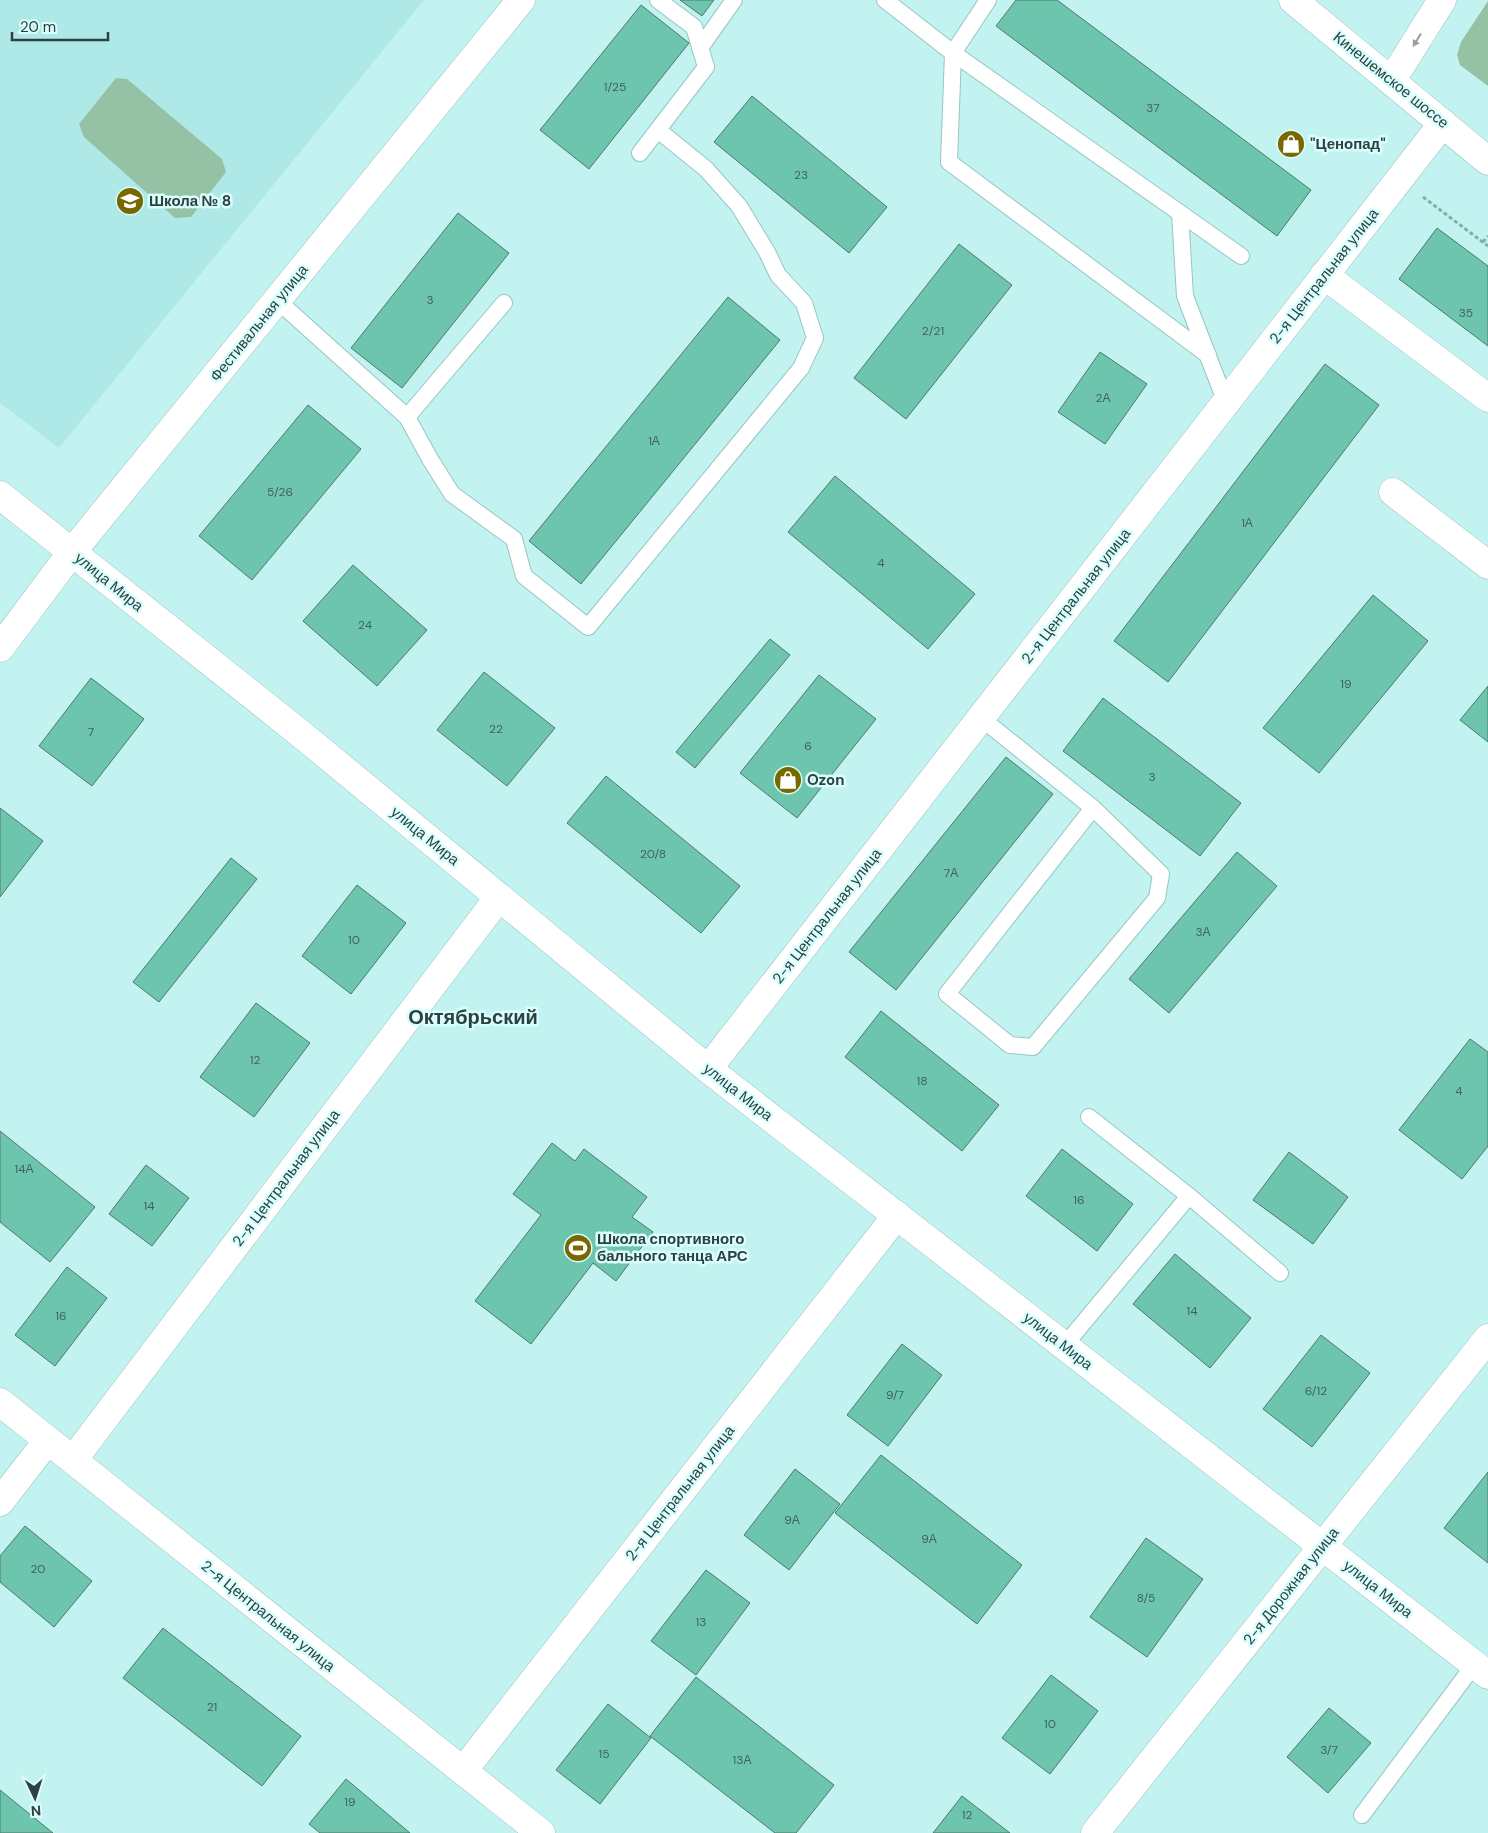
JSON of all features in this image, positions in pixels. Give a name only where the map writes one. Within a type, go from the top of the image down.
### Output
[{"type":"street","name":"Фестивальная улица","points":[[0,648],[72,552],[520,0]]},
{"type":"street","name":"Кинешемское шоссе","points":[[1293,0],[1488,160]]},
{"type":"street","points":[[1392,80],[1442,0]]},
{"type":"street","name":"2-я Центральная улица","points":[[708,1069],[1443,123]]},
{"type":"street","points":[[1324,275],[1488,398]]},
{"type":"street","points":[[1393,492],[1488,565]]},
{"type":"street","name":"улица Мира","points":[[0,495],[296,730],[708,1069],[1481,1670]]},
{"type":"street","name":"2-я Центральная улица","points":[[73,1460],[499,897]]},
{"type":"street","name":"2-я Центральная улица","points":[[463,1771],[897,1215]]},
{"type":"street","name":"2-я Дорожная улица","points":[[1095,1833],[1488,1338]]},
{"type":"street","name":"2-я Центральная улица","points":[[0,1402],[541,1833]]},
{"type":"street","points":[[0,1502],[48,1440]]},
{"type":"lane","points":[[640,152],[706,67],[694,27],[658,0]]},
{"type":"lane","points":[[700,48],[734,0]]},
{"type":"lane","points":[[885,0],[953,53],[1241,256]]},
{"type":"lane","points":[[988,0],[953,53],[950,162],[1208,355]]},
{"type":"lane","points":[[278,300],[407,417],[452,494],[514,539],[524,576],[588,628],[801,368],[815,338],[804,303],[778,275],[768,252],[740,206],[706,169],[658,130]]},
{"type":"lane","points":[[1180,213],[1186,296],[1226,403]]},
{"type":"lane","points":[[407,417],[504,303]]},
{"type":"lane","points":[[981,718],[1093,808],[1161,874],[1157,898],[1033,1047],[1010,1046],[947,994],[1093,808]]},
{"type":"lane","points":[[1089,1117],[1189,1196],[1280,1273]]},
{"type":"lane","points":[[1064,1346],[1189,1196]]},
{"type":"lane","points":[[1362,1815],[1481,1670]]},
{"type":"path","points":[[1399,179],[1488,246]]},
{"type":"path","points":[[1483,242],[1488,236]]},
{"type":"shaded area","name":"Школа № 8","points":[[0,0],[424,0],[59,448],[0,403]]},
{"type":"green space","points":[[1488,1],[1488,86],[1460,65],[1457,55],[1461,42]]},
{"type":"green space","points":[[116,78],[127,79],[222,159],[226,172],[191,217],[175,218],[84,137],[79,124]]},
{"type":"building","points":[[680,0],[714,0],[702,16]]},
{"type":"building","points":[[1016,0],[1057,0],[1311,190],[1277,236],[996,26]]},
{"type":"building","points":[[641,5],[689,43],[589,169],[540,130]]},
{"type":"building","points":[[752,96],[887,207],[849,253],[714,142]]},
{"type":"building","points":[[458,213],[509,253],[402,388],[351,348]]},
{"type":"building","points":[[1437,228],[1488,266],[1488,346],[1399,279]]},
{"type":"building","points":[[959,244],[1012,285],[906,419],[854,378]]},
{"type":"building","points":[[728,297],[780,340],[581,584],[529,541]]},
{"type":"building","points":[[1100,352],[1147,384],[1105,444],[1058,412]]},
{"type":"building","points":[[1325,364],[1379,405],[1168,682],[1114,641]]},
{"type":"building","points":[[308,405],[361,449],[252,580],[199,536]]},
{"type":"building","points":[[835,476],[975,594],[928,649],[788,532]]},
{"type":"building","points":[[353,565],[427,630],[377,686],[303,621]]},
{"type":"building","points":[[1373,595],[1428,641],[1319,773],[1263,728]]},
{"type":"building","points":[[770,639],[790,655],[695,768],[676,752]]},
{"type":"building","points":[[484,672],[555,728],[507,786],[437,730]]},
{"type":"building","points":[[819,675],[876,719],[797,818],[740,773]]},
{"type":"building","points":[[91,678],[144,719],[92,786],[39,746]]},
{"type":"building","points":[[1488,686],[1488,742],[1460,720]]},
{"type":"building","points":[[1103,698],[1241,803],[1200,856],[1063,751]]},
{"type":"building","points":[[1006,757],[1053,794],[896,990],[849,952]]},
{"type":"building","points":[[606,776],[740,886],[701,933],[567,823]]},
{"type":"building","points":[[0,808],[43,841],[0,897]]},
{"type":"building","points":[[1237,852],[1277,886],[1169,1013],[1129,979]]},
{"type":"building","points":[[231,858],[257,879],[159,1002],[133,982]]},
{"type":"building","points":[[357,885],[406,923],[351,994],[302,956]]},
{"type":"building","points":[[256,1003],[310,1043],[254,1117],[200,1077]]},
{"type":"building","points":[[881,1011],[999,1105],[962,1151],[845,1057]]},
{"type":"building","points":[[1470,1039],[1488,1052],[1488,1146],[1462,1179],[1399,1130]]},
{"type":"building","points":[[0,1131],[95,1207],[50,1262],[0,1222]]},
{"type":"building","name":"Школа спортивного бального танца АРС","points":[[552,1143],[575,1161],[584,1149],[647,1197],[632,1217],[653,1232],[616,1281],[593,1263],[531,1344],[475,1301],[541,1215],[513,1194]]},
{"type":"building","points":[[1062,1149],[1133,1204],[1097,1251],[1026,1196]]},
{"type":"building","points":[[1289,1152],[1348,1197],[1313,1244],[1253,1200]]},
{"type":"building","points":[[146,1165],[189,1198],[152,1246],[109,1214]]},
{"type":"building","points":[[1175,1254],[1251,1318],[1210,1368],[1133,1304]]},
{"type":"building","points":[[67,1267],[107,1298],[55,1366],[15,1335]]},
{"type":"building","points":[[1321,1335],[1370,1373],[1312,1447],[1263,1409]]},
{"type":"building","points":[[902,1344],[942,1375],[888,1446],[847,1415]]},
{"type":"building","points":[[881,1455],[1022,1565],[977,1624],[835,1513]]},
{"type":"building","points":[[795,1469],[840,1504],[789,1570],[744,1535]]},
{"type":"building","points":[[1488,1472],[1488,1563],[1444,1528]]},
{"type":"building","points":[[25,1526],[92,1581],[54,1627],[0,1582],[0,1556]]},
{"type":"building","points":[[1146,1538],[1203,1579],[1147,1657],[1090,1617]]},
{"type":"building","points":[[706,1570],[750,1603],[696,1675],[651,1641]]},
{"type":"building","points":[[163,1628],[301,1736],[262,1786],[123,1678]]},
{"type":"building","points":[[1051,1675],[1098,1711],[1050,1774],[1002,1738]]},
{"type":"building","points":[[696,1677],[834,1785],[796,1833],[775,1833],[650,1736]]},
{"type":"building","points":[[608,1704],[651,1738],[600,1804],[556,1770]]},
{"type":"building","points":[[1329,1708],[1371,1743],[1328,1793],[1287,1757]]},
{"type":"building","points":[[346,1779],[410,1833],[320,1833],[309,1824]]},
{"type":"building","points":[[0,1790],[53,1833],[0,1833]]},
{"type":"building","points":[[962,1796],[1010,1833],[933,1833]]},
{"type":"place","name":"\"Ценопад\"","points":[[1291,144]]},
{"type":"place","name":"Школа № 8","points":[[130,201]]},
{"type":"place","name":"Ozon","points":[[788,780]]},
{"type":"place","name":"Школа спортивного бального танца АРС","points":[[578,1248]]},
{"type":"district","name":"Октябрьский","points":[[473,1017]]}]
